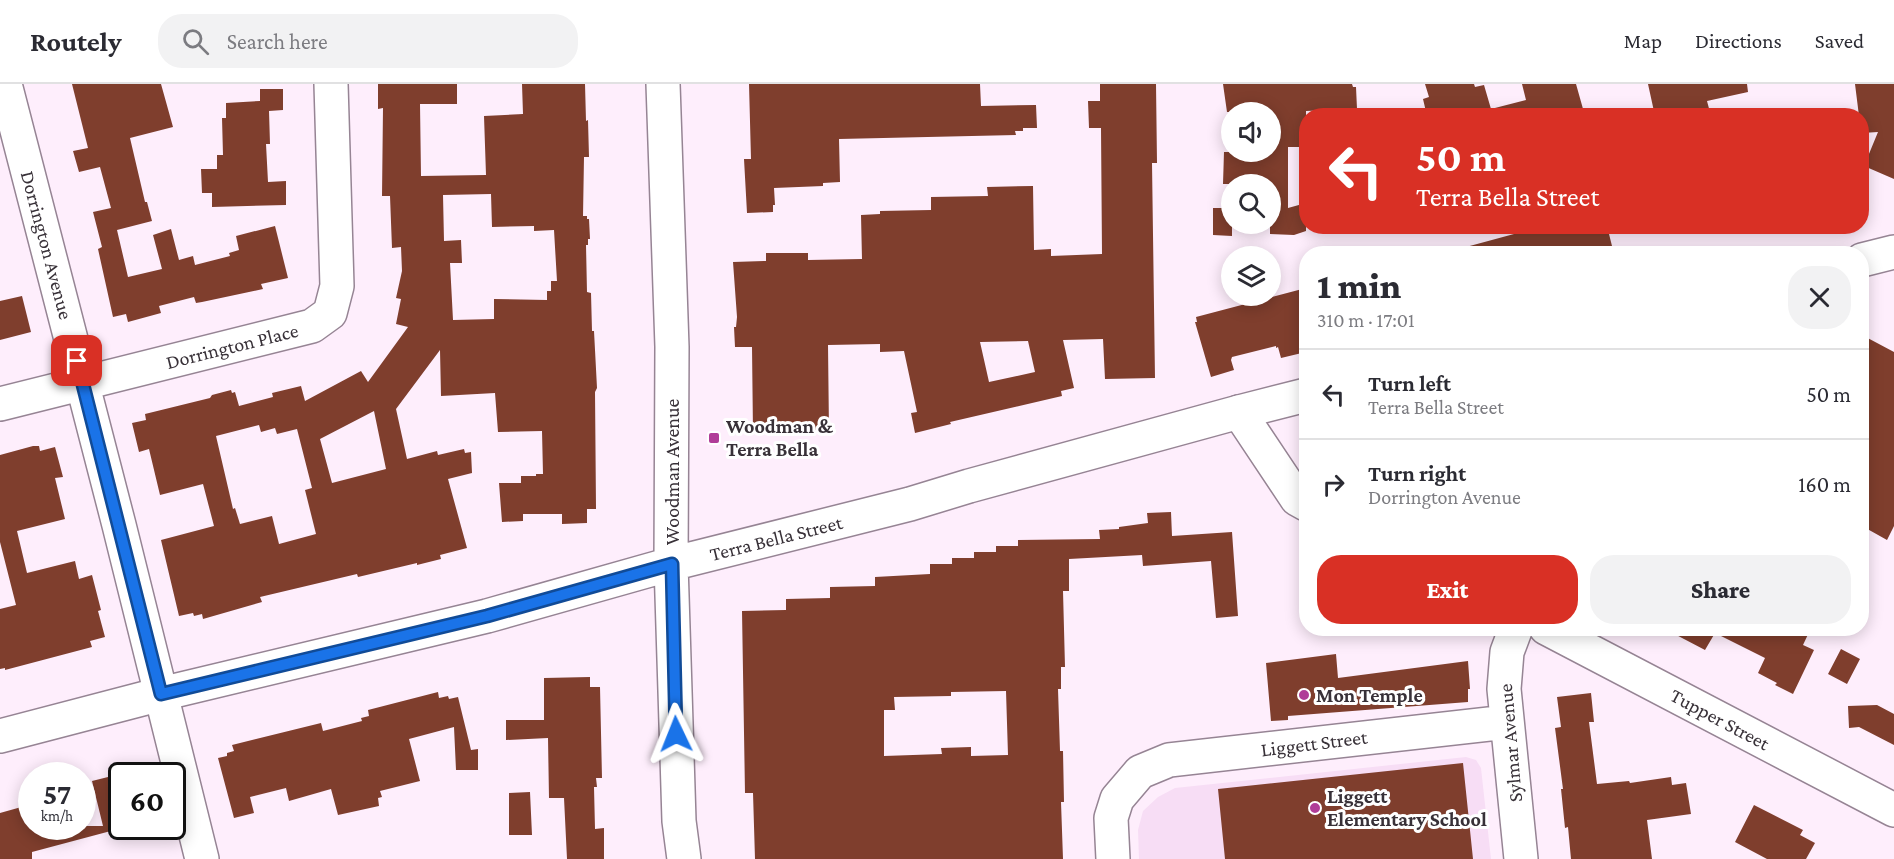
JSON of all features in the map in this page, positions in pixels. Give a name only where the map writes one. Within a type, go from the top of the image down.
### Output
[{"type":"street","name":"Dorrington Avenue","points":[[5,84],[202,859]]},
{"type":"street","name":"Dorrington Place","points":[[0,404],[312,326],[330,313],[337,286],[331,84]]},
{"type":"street","name":"Woodman Avenue","points":[[663,84],[672,347],[672,564],[679,821],[684,859]]},
{"type":"street","points":[[1869,258],[1894,252]]},
{"type":"street","name":"Terra Bella Street","points":[[0,736],[161,694],[487,616],[672,564],[910,504],[1299,397]]},
{"type":"street","points":[[1239,412],[1299,500]]},
{"type":"street","name":"Sylmar Avenue","points":[[1513,636],[1504,664],[1504,689],[1521,859]]},
{"type":"street","name":"Tupper Street","points":[[1561,636],[1894,810]]},
{"type":"street","name":"Liggett Street","points":[[1113,859],[1111,818],[1117,799],[1140,772],[1169,760],[1507,722]]},
{"type":"shaded area","name":"Liggett Elementary School","points":[[1466,757],[1476,760],[1481,768],[1491,859],[1139,859],[1138,830],[1143,811],[1158,797],[1175,788]]},
{"type":"building","points":[[72,84],[161,84],[173,127],[130,138],[145,202],[147,202],[152,221],[117,230],[128,277],[162,269],[153,235],[171,229],[179,260],[193,256],[195,265],[230,256],[229,253],[239,250],[236,236],[275,226],[288,278],[261,284],[263,289],[196,303],[194,297],[159,306],[161,313],[128,322],[126,314],[113,317],[98,249],[102,247],[93,212],[111,208],[100,167],[79,172],[73,151],[88,148]]},
{"type":"building","points":[[378,84],[457,84],[457,104],[420,104],[421,176],[486,175],[484,116],[523,114],[522,84],[585,84],[589,157],[584,157],[583,216],[589,219],[590,239],[586,245],[587,292],[591,293],[597,388],[595,392],[596,509],[587,509],[587,523],[562,524],[562,514],[523,514],[523,521],[502,522],[499,483],[521,483],[521,476],[543,474],[542,431],[498,432],[495,393],[441,396],[440,350],[396,409],[407,459],[437,451],[438,455],[464,449],[465,453],[471,452],[472,473],[448,479],[467,548],[440,555],[441,559],[417,565],[417,563],[358,577],[357,574],[260,597],[262,602],[203,619],[202,614],[179,616],[161,540],[214,526],[203,484],[160,495],[149,449],[139,452],[132,423],[146,420],[145,414],[210,398],[212,395],[231,390],[232,393],[235,392],[239,406],[273,397],[272,393],[301,386],[305,401],[361,371],[368,382],[408,327],[396,324],[401,299],[396,298],[402,271],[401,247],[392,248],[390,196],[382,196],[383,108],[378,109]],"holes":[[[491,194],[492,227],[534,226],[534,231],[554,230],[557,281],[551,281],[551,291],[547,291],[547,300],[494,299],[494,319],[453,320],[450,263],[462,263],[461,240],[444,241],[443,195]],[[374,411],[386,469],[332,483],[320,439]],[[259,425],[261,432],[275,428],[277,434],[297,429],[312,488],[305,490],[316,534],[279,544],[272,516],[240,524],[235,508],[233,509],[216,436]]]},
{"type":"building","points":[[749,84],[980,84],[981,106],[1036,105],[1037,128],[1023,128],[1023,131],[1015,131],[1016,135],[839,139],[840,182],[823,183],[823,186],[774,188],[773,212],[747,213],[744,159],[751,159]]},
{"type":"building","points":[[1100,84],[1156,84],[1157,163],[1152,163],[1155,378],[1105,379],[1103,339],[1063,340],[1074,388],[1061,391],[1062,396],[950,422],[951,424],[915,433],[911,413],[917,412],[904,351],[880,352],[880,344],[828,345],[829,432],[753,433],[752,347],[735,347],[734,327],[736,327],[737,317],[733,262],[766,261],[766,253],[808,253],[808,260],[862,259],[861,215],[880,214],[880,211],[931,210],[931,197],[988,196],[987,187],[1033,186],[1034,250],[1051,249],[1051,256],[1102,254],[1101,128],[1089,128],[1088,101],[1100,101]],"holes":[[[1028,341],[1035,372],[989,382],[980,342]]]},
{"type":"building","points":[[1223,84],[1352,84],[1356,87],[1357,108],[1299,108],[1299,147],[1288,147],[1288,208],[1299,205],[1299,233],[1294,235],[1270,234],[1281,234],[1281,174],[1223,174],[1224,162],[1281,162],[1281,102],[1226,102]]},
{"type":"building","points":[[1425,84],[1474,84],[1475,87],[1484,85],[1491,108],[1425,108],[1423,99],[1429,97]]},
{"type":"building","points":[[1522,84],[1576,84],[1583,108],[1495,108],[1526,100]]},
{"type":"building","points":[[1648,84],[1747,84],[1748,92],[1707,101],[1709,108],[1653,108]]},
{"type":"building","points":[[1855,84],[1894,84],[1894,179],[1869,168],[1869,154],[1878,132],[1869,133],[1869,108],[1858,108]]},
{"type":"building","points":[[260,89],[283,89],[283,110],[269,111],[270,144],[266,144],[268,182],[286,181],[286,205],[212,207],[212,193],[202,193],[201,169],[217,169],[217,155],[223,155],[222,118],[226,118],[226,103],[260,101]]},
{"type":"building","points":[[1213,208],[1221,208],[1221,234],[1232,234],[1232,236],[1213,235]]},
{"type":"building","points":[[1514,234],[1609,234],[1612,246],[1470,246]]},
{"type":"building","points":[[1299,290],[1299,354],[1281,358],[1276,346],[1232,357],[1234,370],[1211,377],[1195,322],[1197,322],[1196,317],[1238,306],[1281,306],[1281,295]]},
{"type":"building","points":[[22,296],[31,332],[0,340],[0,301]]},
{"type":"building","points":[[1869,339],[1894,352],[1894,526],[1887,540],[1869,530]]},
{"type":"building","points":[[39,446],[40,451],[55,447],[63,477],[55,478],[65,519],[17,531],[27,573],[75,561],[79,579],[92,575],[105,637],[90,641],[92,647],[5,670],[5,668],[0,669],[0,609],[16,605],[0,542],[0,455]]},
{"type":"building","points":[[1171,512],[1172,536],[1232,532],[1238,616],[1216,618],[1211,561],[1143,566],[1142,555],[1069,559],[1069,591],[1063,591],[1065,667],[1061,667],[1061,689],[1058,689],[1060,751],[1063,751],[1064,802],[1061,802],[1063,859],[755,859],[753,793],[745,793],[742,611],[786,610],[786,599],[830,598],[830,587],[875,586],[875,577],[930,574],[930,564],[952,564],[952,558],[974,558],[974,552],[996,552],[996,546],[1018,546],[1018,540],[1100,539],[1099,530],[1119,529],[1119,527],[1148,523],[1147,513]],"holes":[[[1006,691],[1008,755],[971,756],[971,747],[941,748],[942,754],[884,756],[884,710],[895,710],[894,697],[951,696],[951,692]]]},
{"type":"building","points":[[1678,636],[1713,636],[1705,650]]},
{"type":"building","points":[[1721,636],[1807,636],[1803,645],[1814,650],[1793,694],[1758,673],[1765,658]]},
{"type":"building","points":[[1841,649],[1860,659],[1847,684],[1828,674]]},
{"type":"building","points":[[1336,654],[1338,678],[1468,661],[1470,689],[1468,689],[1468,702],[1288,716],[1288,720],[1271,721],[1266,663]]},
{"type":"building","points":[[590,677],[590,687],[600,687],[602,778],[596,778],[597,787],[594,787],[595,829],[604,828],[604,859],[567,859],[564,798],[549,798],[548,738],[506,740],[506,720],[544,720],[544,678]]},
{"type":"building","points":[[438,692],[439,698],[458,697],[471,750],[478,749],[478,770],[456,770],[454,727],[409,739],[420,781],[380,791],[382,797],[378,798],[379,806],[338,815],[331,789],[289,801],[286,788],[250,797],[254,813],[234,818],[218,758],[234,751],[232,745],[321,723],[323,731],[362,721],[361,718],[369,716],[368,710]]},
{"type":"building","points":[[1591,693],[1594,722],[1589,722],[1597,784],[1629,781],[1630,783],[1671,777],[1672,785],[1686,783],[1691,814],[1647,820],[1652,859],[1571,859],[1568,827],[1565,828],[1561,789],[1563,789],[1555,728],[1561,727],[1557,697]]},
{"type":"building","points":[[1877,705],[1894,714],[1894,745],[1859,727],[1849,728],[1848,706]]},
{"type":"building","name":"Liggett Elementary School","points":[[1463,763],[1473,859],[1225,859],[1218,789]]},
{"type":"building","points":[[108,777],[108,832],[96,835],[96,826],[103,826],[96,797],[96,780]]},
{"type":"building","points":[[530,792],[532,835],[509,835],[509,793]]},
{"type":"building","points":[[1754,805],[1803,830],[1800,835],[1815,843],[1806,859],[1767,859],[1735,842]]},
{"type":"building","points":[[18,808],[18,840],[77,840],[32,852],[32,859],[0,859],[0,813]]},
{"type":"place","name":"Woodman & Terra Bella","points":[[714,438]]},
{"type":"place","name":"Mon Temple","points":[[1304,695]]},
{"type":"place","name":"Liggett Elementary School","points":[[1315,808]]},
{"type":"route","points":[[77,361],[161,694],[487,616],[672,564],[676,734]]}]
